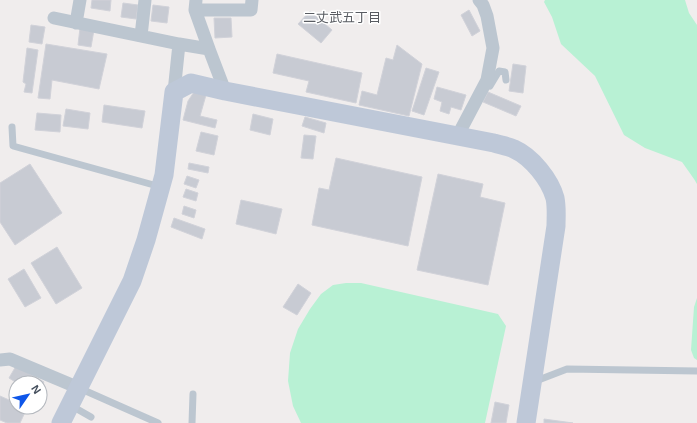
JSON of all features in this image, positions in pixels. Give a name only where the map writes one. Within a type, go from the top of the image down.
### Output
[{"type":"street","points":[[76,23],[80,0]]},
{"type":"street","points":[[141,36],[145,0]]},
{"type":"street","points":[[225,91],[209,49],[196,5],[252,10],[252,0]]},
{"type":"street","points":[[458,136],[487,80],[493,48],[487,16],[483,5],[479,0]]},
{"type":"street","points":[[54,18],[209,49]]},
{"type":"street","points":[[61,423],[132,281],[146,240],[164,175],[179,44]]},
{"type":"street","points":[[174,92],[191,83],[225,91],[494,143],[515,150],[530,160],[550,185],[554,198],[556,226],[526,423]]},
{"type":"street","points":[[0,360],[10,359],[79,388]]},
{"type":"lane","points":[[485,83],[490,86],[499,71],[505,72],[506,80]]},
{"type":"lane","points":[[12,127],[13,146],[161,187]]},
{"type":"lane","points":[[533,379],[541,379],[567,369],[697,371]]},
{"type":"lane","points":[[79,388],[158,423]]},
{"type":"lane","points":[[192,423],[194,394]]},
{"type":"lane","points":[[70,405],[90,417]]},
{"type":"green space","points":[[545,0],[685,0],[689,13],[697,25],[697,184],[682,162],[645,148],[624,135],[595,76],[561,44],[552,17],[544,2]]},
{"type":"green space","points":[[361,283],[498,314],[506,326],[485,423],[301,423],[293,406],[288,381],[290,353],[298,329],[321,294],[333,285]]},
{"type":"green space","points":[[697,298],[697,360],[694,358],[691,350],[694,307]]},
{"type":"building","points":[[92,0],[111,0],[110,11],[91,8]]},
{"type":"building","points":[[123,3],[138,5],[136,19],[121,17]]},
{"type":"building","points":[[153,5],[169,7],[167,23],[151,21]]},
{"type":"building","points":[[469,10],[480,31],[472,36],[461,15]]},
{"type":"building","points":[[310,11],[332,30],[321,43],[298,24]]},
{"type":"building","points":[[214,18],[231,18],[232,37],[215,38]]},
{"type":"building","points":[[31,25],[45,27],[42,44],[29,42]]},
{"type":"building","points":[[80,28],[94,30],[91,47],[78,45]]},
{"type":"building","points":[[46,44],[107,54],[99,89],[52,80],[50,99],[38,98]]},
{"type":"building","points":[[397,45],[422,64],[409,116],[359,105],[362,91],[377,95],[386,58],[393,60]]},
{"type":"building","points":[[27,48],[38,50],[32,93],[24,92],[26,84],[23,82]]},
{"type":"building","points":[[277,54],[362,73],[356,103],[306,92],[309,81],[273,73]]},
{"type":"building","points":[[513,64],[526,66],[523,93],[509,91]]},
{"type":"building","points":[[426,68],[439,72],[424,115],[412,111]]},
{"type":"building","points":[[437,87],[466,95],[461,110],[451,107],[449,114],[440,111],[442,102],[434,99]]},
{"type":"building","points":[[194,92],[206,95],[200,116],[217,120],[215,128],[183,120],[188,101]]},
{"type":"building","points":[[488,92],[521,106],[516,116],[483,102]]},
{"type":"building","points":[[104,105],[145,111],[142,128],[102,122]]},
{"type":"building","points":[[66,109],[90,113],[88,129],[63,126]]},
{"type":"building","points":[[37,113],[61,115],[60,132],[35,130]]},
{"type":"building","points":[[253,114],[273,119],[270,135],[250,130]]},
{"type":"building","points":[[305,117],[326,123],[324,133],[302,126]]},
{"type":"building","points":[[201,132],[218,136],[214,155],[196,151]]},
{"type":"building","points":[[304,135],[316,136],[313,159],[301,158]]},
{"type":"building","points":[[336,158],[422,177],[408,246],[312,225],[319,188],[329,190]]},
{"type":"building","points":[[189,163],[209,167],[208,173],[188,169]]},
{"type":"building","points":[[30,164],[62,213],[15,245],[0,222],[0,183]]},
{"type":"building","points":[[438,174],[483,184],[480,197],[505,203],[488,285],[417,270]]},
{"type":"building","points":[[187,176],[199,180],[196,188],[184,184]]},
{"type":"building","points":[[186,189],[198,193],[196,201],[183,197]]},
{"type":"building","points":[[241,200],[282,209],[276,234],[236,224]]},
{"type":"building","points":[[184,206],[196,210],[194,218],[182,214]]},
{"type":"building","points":[[174,218],[205,229],[202,239],[171,227]]},
{"type":"building","points":[[57,247],[82,288],[56,304],[31,263]]},
{"type":"building","points":[[24,269],[41,298],[25,307],[8,279]]},
{"type":"building","points":[[298,284],[311,293],[297,315],[283,307]]},
{"type":"building","points":[[16,366],[32,375],[11,375]]},
{"type":"building","points":[[0,396],[8,400],[8,415],[24,415],[20,423],[7,423],[0,420]]},
{"type":"building","points":[[495,402],[509,405],[506,423],[491,423]]},
{"type":"building","points":[[544,419],[573,423],[544,423]]},
{"type":"district","name":"二丈武五丁目","points":[[342,17]]}]
